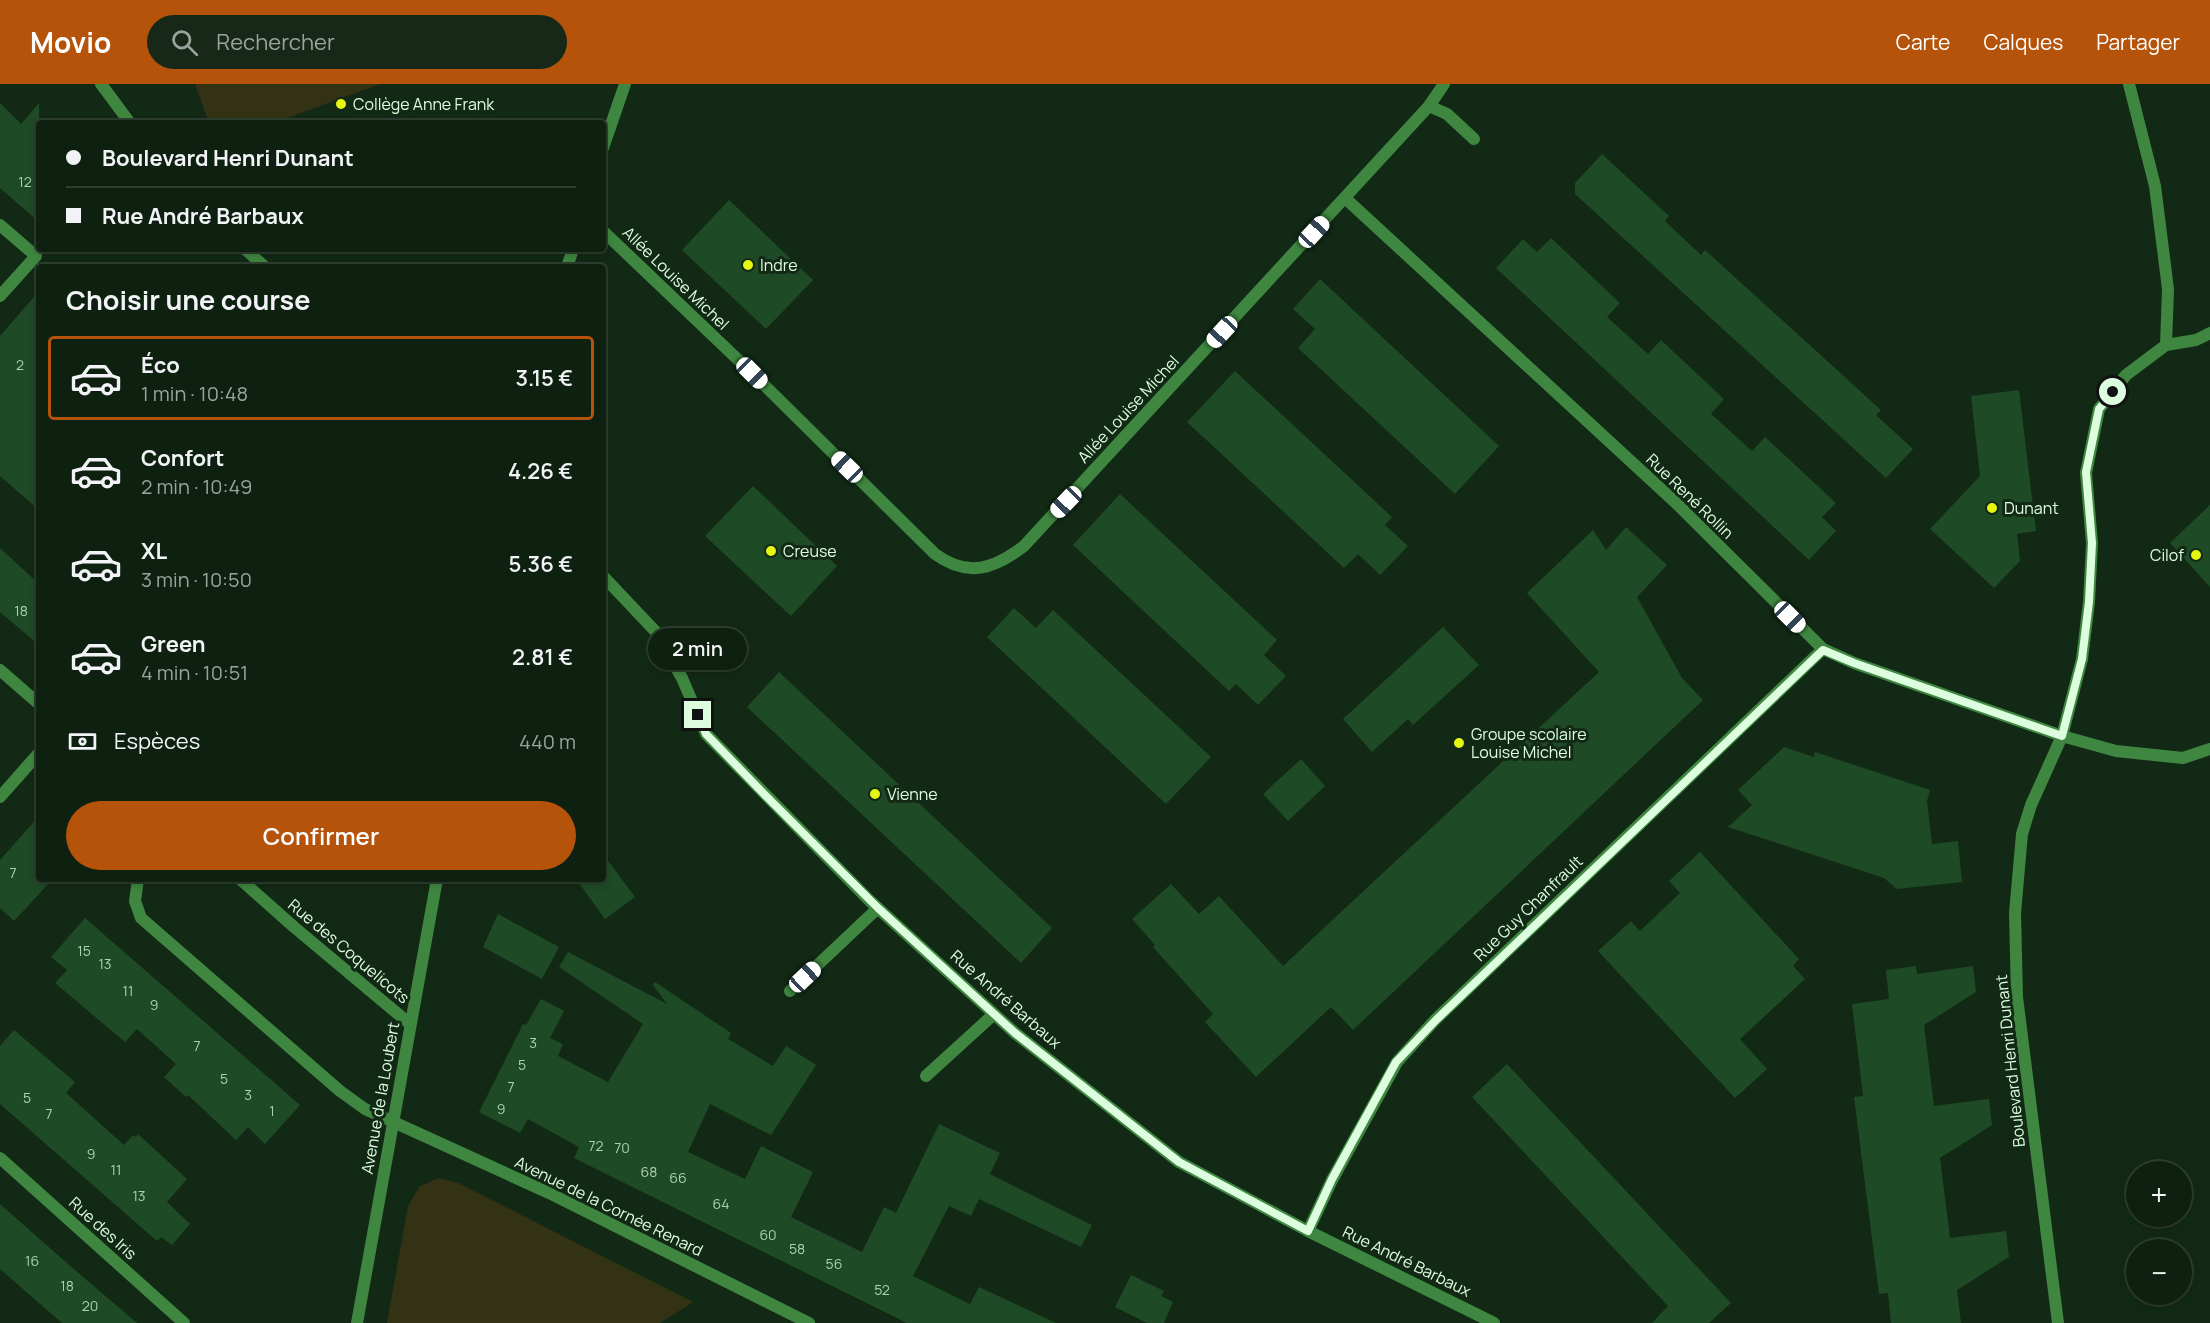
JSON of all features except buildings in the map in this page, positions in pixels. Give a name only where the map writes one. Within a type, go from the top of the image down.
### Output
[{"type":"street","points":[[102,84],[128,120]]},
{"type":"street","points":[[606,139],[625,84]]},
{"type":"street","name":"Allée Louise Michel","points":[[606,234],[752,373],[935,554],[949,564],[968,569],[988,566],[1007,559],[1024,546],[1430,106],[1444,84]]},
{"type":"street","points":[[2129,84],[2155,186],[2168,290],[2166,345],[2196,340],[2210,333]]},
{"type":"street","points":[[1430,106],[1447,114],[1474,140]]},
{"type":"street","name":"Rue René Rollin","points":[[1345,198],[1674,502],[1823,650],[2062,736],[2116,751],[2183,758],[2210,749]]},
{"type":"street","points":[[0,225],[36,256],[0,296]]},
{"type":"street","points":[[248,252],[262,264]]},
{"type":"street","name":"Boulevard Henri Dunant","points":[[2058,1323],[2017,997],[2015,913],[2022,834],[2031,805],[2062,736],[2082,659],[2089,602],[2092,543],[2086,472],[2099,409],[2126,375],[2166,345]]},
{"type":"street","name":"Rue André Barbaux","points":[[606,579],[656,632],[682,678],[706,734],[878,908],[1015,1033],[1179,1162],[1308,1231],[1494,1323]]},
{"type":"street","name":"Rue Guy Chanfrault","points":[[1308,1231],[1332,1179],[1396,1062],[1436,1020],[1823,650]]},
{"type":"street","points":[[0,670],[36,701]]},
{"type":"street","points":[[0,797],[36,756]]},
{"type":"street","name":"Avenue de la Cornée Renard","points":[[138,882],[135,900],[141,918],[340,1091],[365,1109],[549,1193],[810,1323]]},
{"type":"street","name":"Rue des Coquelicots","points":[[244,882],[410,1024]]},
{"type":"street","name":"Avenue de la Loubert","points":[[357,1323],[436,882]]},
{"type":"street","points":[[790,991],[878,908]]},
{"type":"street","points":[[926,1076],[994,1014]]},
{"type":"street","name":"Rue des Iris","points":[[0,1158],[184,1323]]},
{"type":"shaded area","points":[[195,84],[380,84],[282,120],[208,120]]},
{"type":"shaded area","points":[[439,1178],[458,1183],[693,1302],[660,1323],[387,1323],[408,1206],[420,1186]]},
{"type":"place","name":"Collège Anne Frank","points":[[341,104]]},
{"type":"place","name":"Indre","points":[[748,265]]},
{"type":"place","name":"Dunant","points":[[1992,508]]},
{"type":"place","name":"Creuse","points":[[771,551]]},
{"type":"place","name":"Cilof","points":[[2196,555]]},
{"type":"place","name":"Groupe scolaire Louise Michel","points":[[1459,743]]},
{"type":"place","name":"Vienne","points":[[875,794]]},
{"type":"route","points":[[698,715],[706,734],[765,795],[878,908],[1015,1033],[1179,1162],[1308,1231],[1332,1179],[1396,1062],[1436,1020],[1823,650],[2062,736],[2082,659],[2089,602],[2092,543],[2086,472],[2099,409],[2113,392]]}]
